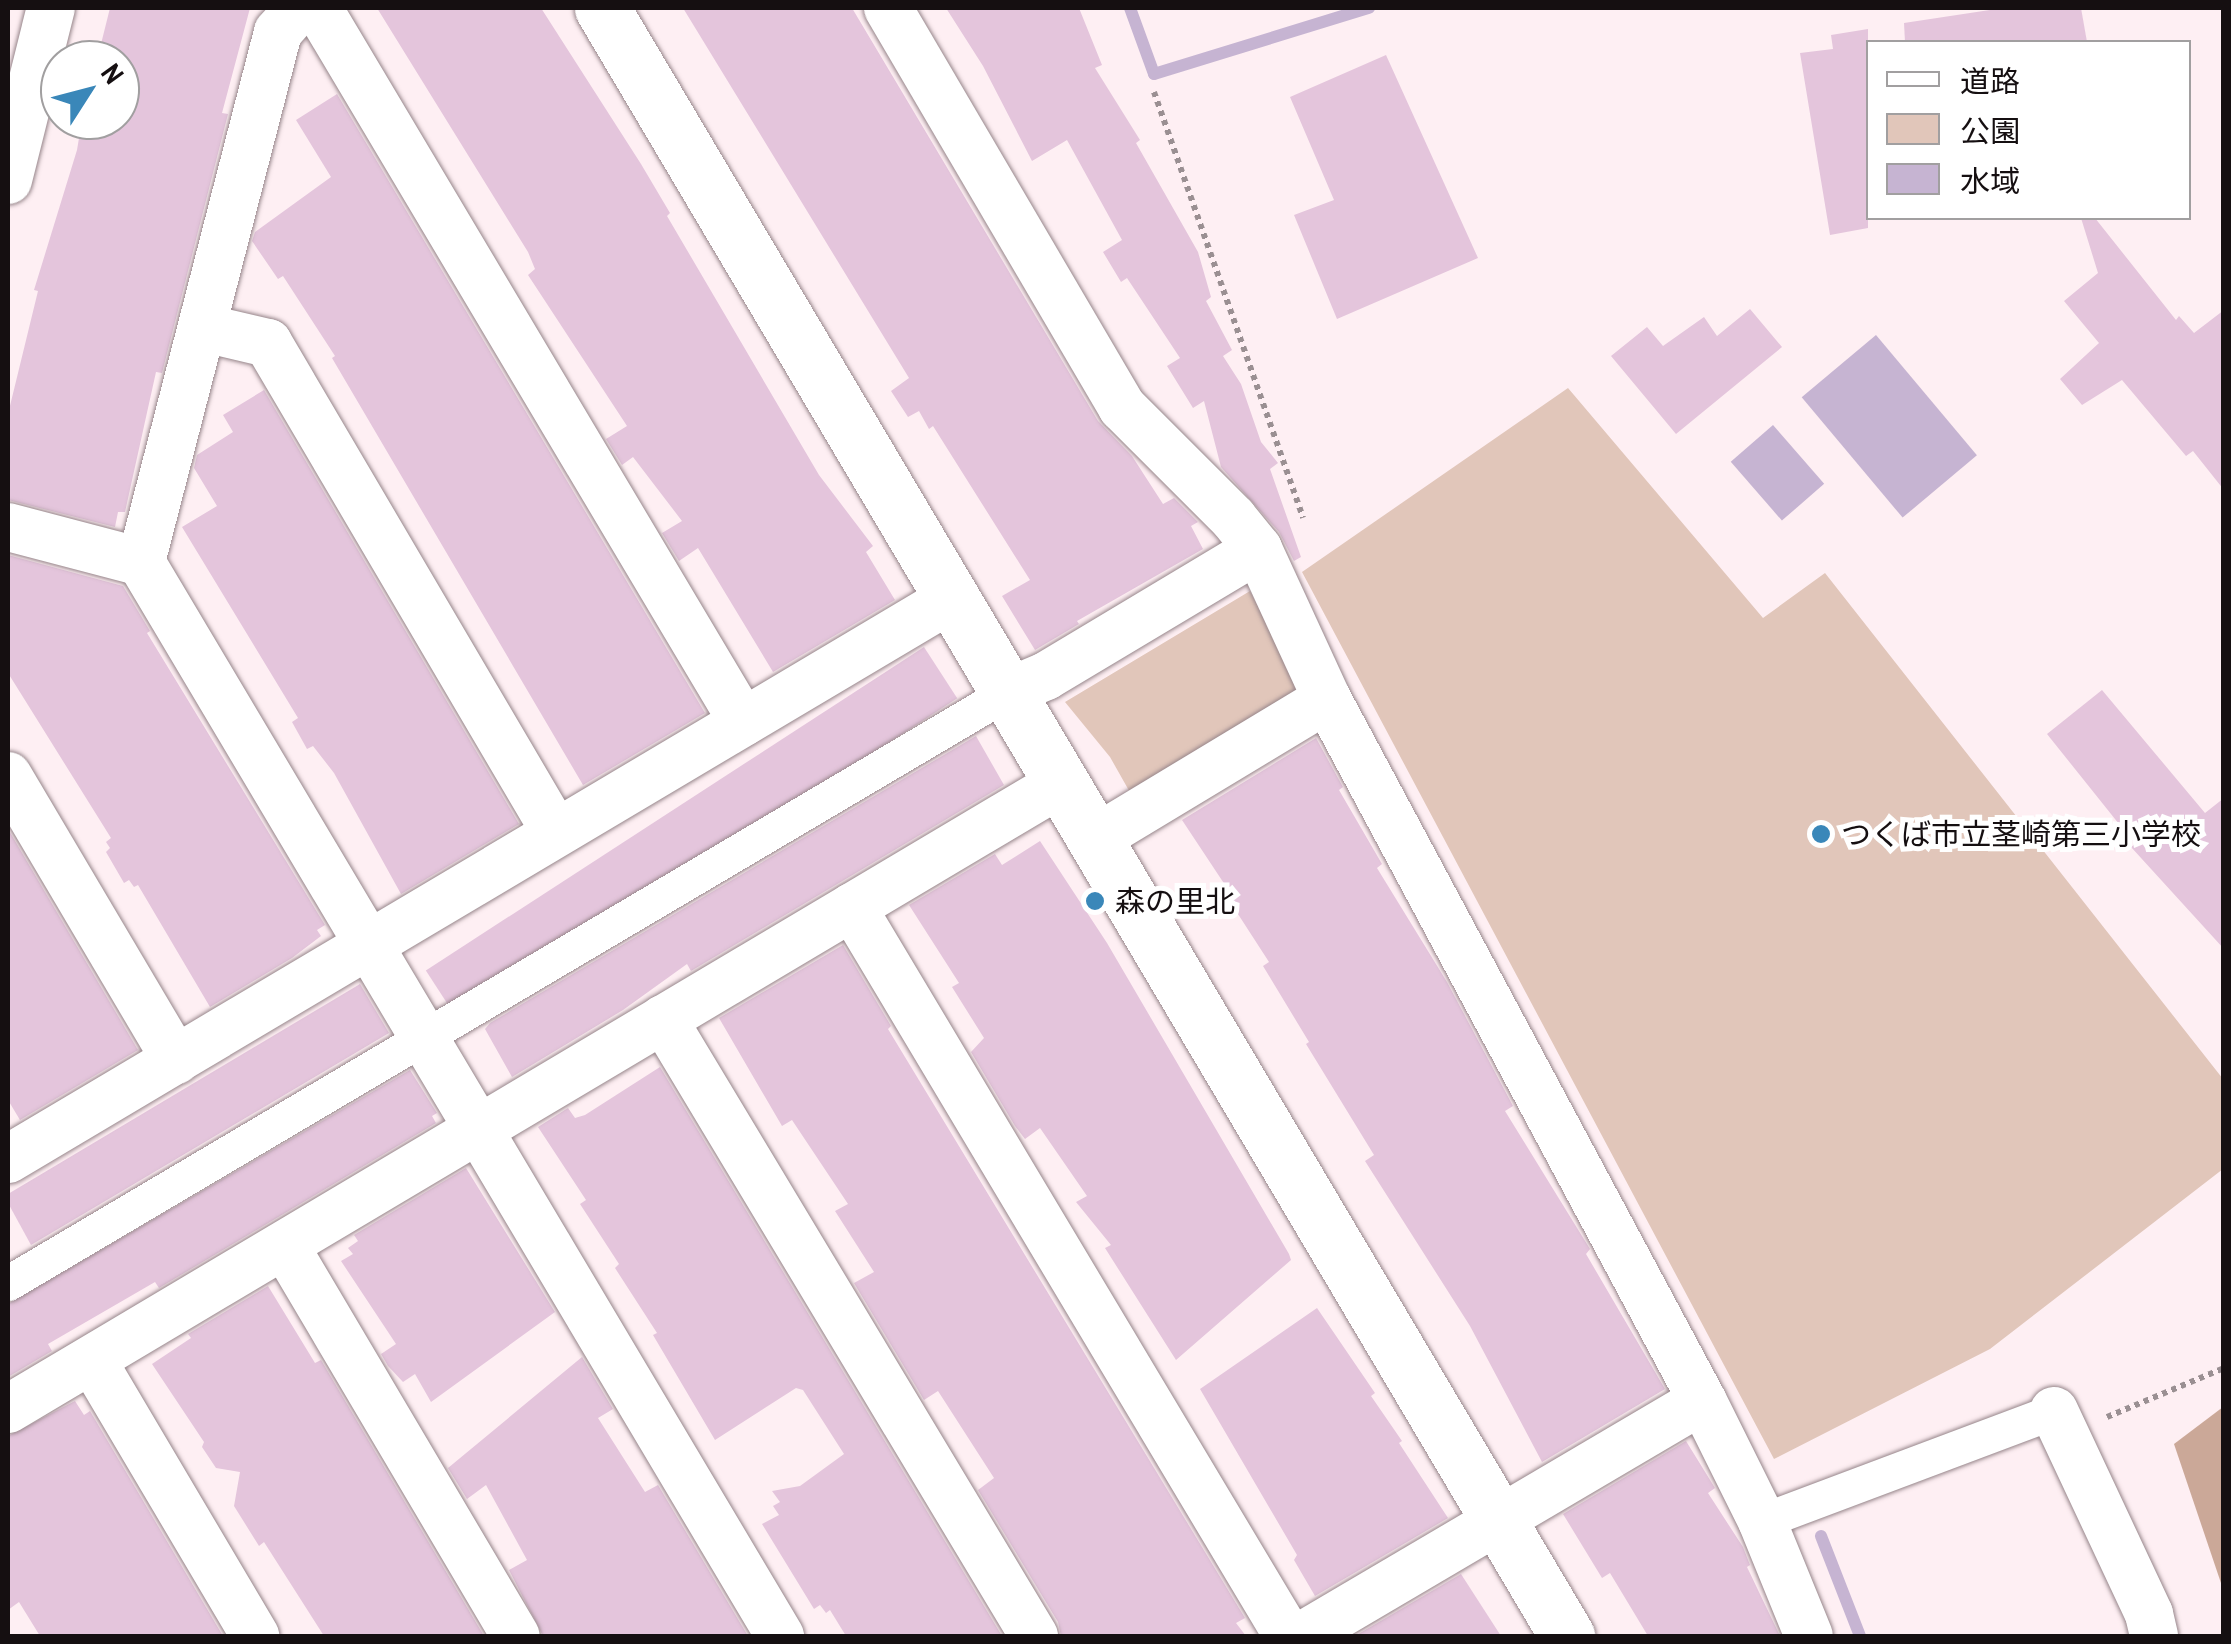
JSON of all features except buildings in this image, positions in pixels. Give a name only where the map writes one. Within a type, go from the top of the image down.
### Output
[{"type":"street","points":[[8,180],[51,8]]},
{"type":"street","points":[[141,562],[278,32],[298,8]]},
{"type":"street","points":[[318,8],[743,722]]},
{"type":"street","points":[[602,8],[1567,1636]]},
{"type":"street","points":[[888,8],[1122,407],[1234,518],[1258,550],[1326,699],[1702,1400],[1762,1521],[1809,1636]]},
{"type":"street","points":[[204,328],[268,344],[556,833]]},
{"type":"street","points":[[8,527],[141,562],[780,1636]]},
{"type":"street","points":[[8,1283],[1008,692],[1046,676],[1258,550]]},
{"type":"street","points":[[8,1159],[952,598]]},
{"type":"street","points":[[1095,839],[1326,699]]},
{"type":"street","points":[[8,776],[176,1060]]},
{"type":"street","points":[[8,1409],[1061,783]]},
{"type":"street","points":[[852,906],[1288,1636]]},
{"type":"street","points":[[663,1019],[1034,1636]]},
{"type":"street","points":[[285,1246],[516,1636]]},
{"type":"street","points":[[92,1360],[255,1636]]},
{"type":"street","points":[[1302,1636],[1702,1400]]},
{"type":"street","points":[[1762,1521],[2059,1423],[2150,1614],[2154,1636]]},
{"type":"path","points":[[1154,92],[1303,518]]},
{"type":"path","points":[[2059,1423],[2224,1368]]},
{"type":"green space","points":[[1568,388],[1763,618],[1825,573],[2223,1079],[2223,1169],[1990,1349],[1774,1459],[1302,572]]},
{"type":"green space","points":[[1250,591],[1306,700],[1136,803],[1110,757],[1065,702]]},
{"type":"shaded area","points":[[2223,1407],[2223,1589],[2174,1444]]},
{"type":"water","points":[[1876,335],[1977,455],[1903,518],[1802,397]]},
{"type":"water","points":[[1773,425],[1824,484],[1782,521],[1731,462]]},
{"type":"waterway","points":[[1130,8],[1154,74],[1369,8]]},
{"type":"waterway","points":[[1821,1536],[1860,1636]]},
{"type":"place","name":"つくば市立茎崎第三小学校","points":[[1821,834]]},
{"type":"place","name":"森の里北","points":[[1095,901]]}]
